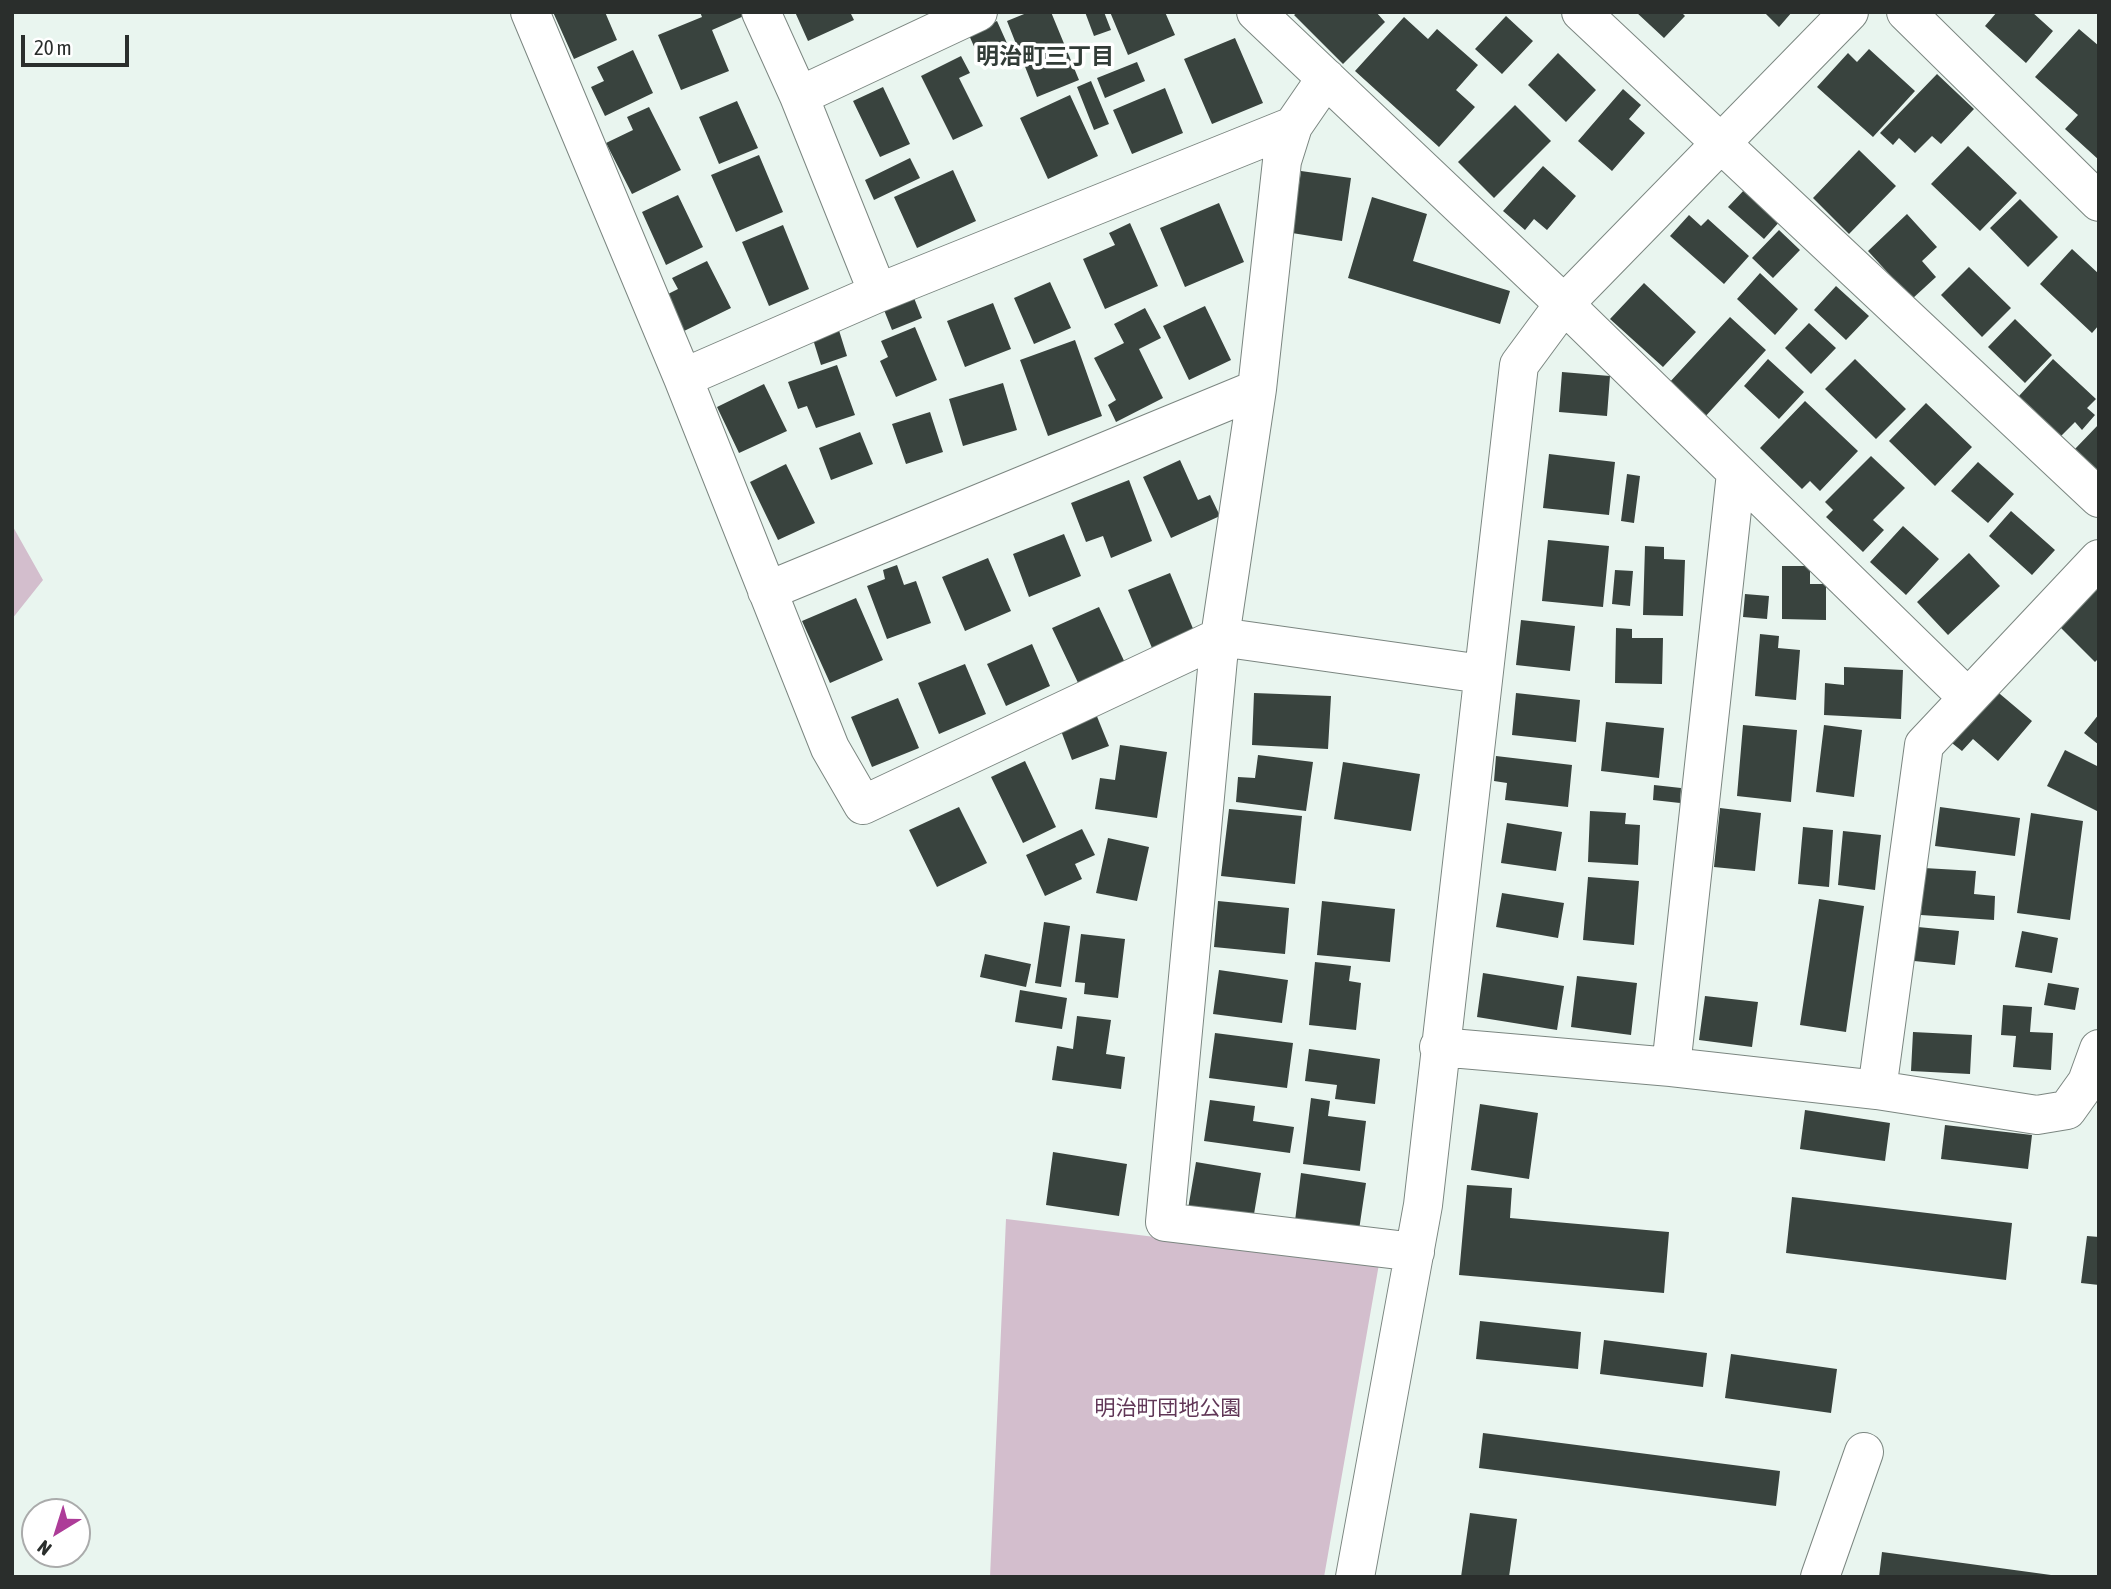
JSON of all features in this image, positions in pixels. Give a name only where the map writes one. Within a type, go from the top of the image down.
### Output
[{"type":"street","points":[[530,12],[682,378],[830,748],[863,806],[1220,636],[1482,674]]},
{"type":"street","points":[[761,12],[799,96],[878,293]]},
{"type":"street","points":[[799,96],[978,12]]},
{"type":"street","points":[[1256,12],[1564,304],[1967,697]]},
{"type":"street","points":[[1581,12],[2099,498]]},
{"type":"street","points":[[1355,1577],[1423,1205],[1519,365],[1564,304],[1849,12]]},
{"type":"street","points":[[1906,12],[2099,202]]},
{"type":"street","points":[[1326,78],[1293,126],[1282,161],[1257,389],[1220,636],[1165,1222],[1415,1252]]},
{"type":"street","points":[[682,378],[878,293],[1293,126]]},
{"type":"street","points":[[767,591],[1257,389]]},
{"type":"street","points":[[1671,1067],[1737,473]]},
{"type":"street","points":[[1877,1090],[1924,745],[2099,559]]},
{"type":"street","points":[[1439,1047],[1671,1067],[1877,1090],[2037,1115],[2067,1110],[2087,1082],[2099,1049]]},
{"type":"street","points":[[1820,1577],[1864,1452]]},
{"type":"green space","points":[[12,525],[43,580],[12,619]]},
{"type":"green space","name":"明治町団地公園","points":[[1006,1219],[1379,1264],[1324,1577],[990,1577]]},
{"type":"building","points":[[553,12],[605,12],[617,40],[574,59]]},
{"type":"building","points":[[700,12],[753,12],[712,30],[729,71],[681,90],[658,35],[702,17]]},
{"type":"building","points":[[795,12],[850,12],[854,20],[808,41]]},
{"type":"building","points":[[1029,12],[1051,12],[1079,80],[1037,97],[1007,21]]},
{"type":"building","points":[[1085,12],[1104,12],[1111,30],[1094,36]]},
{"type":"building","points":[[1110,12],[1165,12],[1175,35],[1128,55]]},
{"type":"building","points":[[1298,12],[1376,12],[1385,22],[1343,64],[1294,15]]},
{"type":"building","points":[[1636,12],[1681,12],[1685,16],[1664,38]]},
{"type":"building","points":[[1764,12],[1792,12],[1779,27]]},
{"type":"building","points":[[1997,12],[2032,12],[2053,31],[2026,63],[1985,26]]},
{"type":"building","points":[[1506,16],[1533,41],[1502,74],[1475,49]]},
{"type":"building","points":[[1404,17],[1428,39],[1437,29],[1478,65],[1456,90],[1475,107],[1439,147],[1355,71]]},
{"type":"building","points":[[997,21],[1010,50],[981,62],[968,33]]},
{"type":"building","points":[[2079,29],[2099,46],[2099,160],[2065,129],[2078,115],[2035,77]]},
{"type":"building","points":[[1235,38],[1263,103],[1212,124],[1184,59]]},
{"type":"building","points":[[1869,49],[1915,91],[1873,137],[1817,87],[1848,53],[1857,62]]},
{"type":"building","points":[[633,50],[653,93],[605,116],[591,87],[604,81],[597,67]]},
{"type":"building","points":[[1558,53],[1596,90],[1566,122],[1528,85]]},
{"type":"building","points":[[961,56],[970,73],[959,78],[983,126],[953,140],[921,76]]},
{"type":"building","points":[[1137,62],[1145,81],[1105,98],[1097,78]]},
{"type":"building","points":[[1937,74],[1974,109],[1941,144],[1932,136],[1915,153],[1899,138],[1893,145],[1880,133]]},
{"type":"building","points":[[1091,81],[1109,124],[1094,130],[1077,87]]},
{"type":"building","points":[[883,87],[910,144],[880,157],[853,101]]},
{"type":"building","points":[[1165,88],[1183,133],[1132,154],[1113,110]]},
{"type":"building","points":[[1623,89],[1641,105],[1629,119],[1645,133],[1612,171],[1578,141]]},
{"type":"building","points":[[1070,95],[1098,156],[1048,179],[1020,118]]},
{"type":"building","points":[[737,101],[758,148],[719,164],[699,117]]},
{"type":"building","points":[[1515,105],[1551,141],[1494,198],[1458,162]]},
{"type":"building","points":[[649,107],[681,170],[632,194],[606,143],[633,130],[627,117]]},
{"type":"building","points":[[1968,146],[2017,193],[1980,231],[1931,184]]},
{"type":"building","points":[[1859,150],[1896,186],[1849,234],[1813,198]]},
{"type":"building","points":[[759,155],[783,212],[736,232],[711,175]]},
{"type":"building","points":[[910,158],[920,178],[874,200],[865,180]]},
{"type":"building","points":[[1543,166],[1576,196],[1547,230],[1534,219],[1525,230],[1503,211]]},
{"type":"building","points":[[953,170],[976,221],[917,248],[894,197]]},
{"type":"building","points":[[1301,171],[1351,178],[1342,241],[1292,233]]},
{"type":"building","points":[[1746,188],[1781,220],[1764,239],[1728,207]]},
{"type":"building","points":[[678,195],[703,247],[666,265],[642,212]]},
{"type":"building","points":[[1372,197],[1427,214],[1413,261],[1510,291],[1500,324],[1348,278]]},
{"type":"building","points":[[2020,199],[2058,237],[2028,267],[1990,228]]},
{"type":"building","points":[[1219,203],[1244,262],[1185,287],[1160,228]]},
{"type":"building","points":[[1907,214],[1937,247],[1922,261],[1936,277],[1912,299],[1868,251]]},
{"type":"building","points":[[1689,215],[1701,226],[1708,219],[1749,256],[1724,284],[1670,236]]},
{"type":"building","points":[[1130,223],[1158,286],[1105,309],[1083,259],[1115,245],[1109,233]]},
{"type":"building","points":[[783,225],[809,289],[769,306],[742,242]]},
{"type":"building","points":[[1779,230],[1800,250],[1773,278],[1752,258]]},
{"type":"building","points":[[2072,249],[2099,274],[2099,325],[2092,333],[2040,284]]},
{"type":"building","points":[[707,261],[731,308],[680,333],[662,297],[678,289],[672,278]]},
{"type":"building","points":[[1969,267],[2011,308],[1982,337],[1941,295]]},
{"type":"building","points":[[1760,273],[1798,309],[1775,335],[1737,299]]},
{"type":"building","points":[[1050,282],[1071,328],[1034,344],[1014,298]]},
{"type":"building","points":[[1644,283],[1696,332],[1663,367],[1610,319]]},
{"type":"building","points":[[1836,286],[1869,316],[1846,340],[1814,310]]},
{"type":"building","points":[[912,293],[922,318],[892,330],[882,305]]},
{"type":"building","points":[[993,303],[1011,349],[965,367],[947,321]]},
{"type":"building","points":[[1205,306],[1231,360],[1189,380],[1163,326]]},
{"type":"building","points":[[1145,308],[1161,338],[1139,349],[1163,398],[1116,422],[1108,405],[1116,400],[1094,358],[1124,343],[1114,324]]},
{"type":"building","points":[[1730,317],[1766,350],[1704,418],[1668,384]]},
{"type":"building","points":[[2015,319],[2052,355],[2025,383],[1988,347]]},
{"type":"building","points":[[1809,323],[1836,348],[1811,374],[1785,348]]},
{"type":"building","points":[[837,324],[847,356],[821,365],[811,333]]},
{"type":"building","points":[[915,327],[937,380],[896,397],[880,361],[888,357],[881,341]]},
{"type":"building","points":[[1075,340],[1102,416],[1048,436],[1020,360]]},
{"type":"building","points":[[1768,359],[1804,392],[1779,419],[1744,386]]},
{"type":"building","points":[[1855,359],[1906,409],[1876,439],[1825,389]]},
{"type":"building","points":[[2053,359],[2096,399],[2087,408],[2095,415],[2082,430],[2075,422],[2061,436],[2019,396]]},
{"type":"building","points":[[837,365],[855,415],[816,428],[807,406],[798,409],[788,382]]},
{"type":"building","points":[[1562,372],[1610,376],[1607,416],[1559,412]]},
{"type":"building","points":[[1003,383],[1017,430],[963,446],[949,399]]},
{"type":"building","points":[[764,384],[787,431],[739,453],[717,407]]},
{"type":"building","points":[[1805,401],[1858,451],[1820,491],[1810,481],[1802,489],[1760,448]]},
{"type":"building","points":[[1926,403],[1972,447],[1935,486],[1889,441]]},
{"type":"building","points":[[930,412],[943,452],[906,464],[892,424]]},
{"type":"building","points":[[2099,424],[2099,473],[2074,450]]},
{"type":"building","points":[[860,432],[873,464],[831,480],[819,448]]},
{"type":"building","points":[[1549,454],[1615,462],[1609,515],[1543,508]]},
{"type":"building","points":[[1871,456],[1905,488],[1873,520],[1884,530],[1863,552],[1826,517],[1833,510],[1825,502]]},
{"type":"building","points":[[1180,460],[1198,500],[1210,495],[1220,516],[1171,538],[1143,477]]},
{"type":"building","points":[[1978,462],[2014,494],[1988,523],[1951,491]]},
{"type":"building","points":[[786,464],[815,523],[778,540],[750,482]]},
{"type":"building","points":[[1627,474],[1640,476],[1634,523],[1621,521]]},
{"type":"building","points":[[1129,480],[1152,541],[1111,558],[1103,536],[1086,542],[1071,503]]},
{"type":"building","points":[[2011,511],[2055,550],[2032,575],[1989,536]]},
{"type":"building","points":[[1903,526],[1939,559],[1906,595],[1870,562]]},
{"type":"building","points":[[1064,534],[1081,576],[1029,597],[1013,554]]},
{"type":"building","points":[[1548,540],[1609,546],[1603,607],[1542,601]]},
{"type":"building","points":[[1645,546],[1664,547],[1664,559],[1685,560],[1683,616],[1643,615]]},
{"type":"building","points":[[1969,553],[2000,586],[1948,635],[1917,602]]},
{"type":"building","points":[[988,558],[1011,611],[965,631],[942,577]]},
{"type":"building","points":[[897,565],[904,585],[916,581],[931,623],[887,639],[867,586],[885,579],[883,570]]},
{"type":"building","points":[[1782,566],[1810,566],[1810,584],[1826,584],[1826,620],[1782,619]]},
{"type":"building","points":[[1615,570],[1633,571],[1630,606],[1612,604]]},
{"type":"building","points":[[1170,573],[1194,631],[1152,648],[1128,590]]},
{"type":"building","points":[[2099,582],[2099,658],[2095,662],[2057,624]]},
{"type":"building","points":[[1745,594],[1769,596],[1767,619],[1743,617]]},
{"type":"building","points":[[856,598],[883,660],[830,683],[802,621]]},
{"type":"building","points":[[1099,607],[1126,665],[1080,687],[1052,628]]},
{"type":"building","points":[[1521,620],[1575,626],[1570,671],[1516,665]]},
{"type":"building","points":[[1616,628],[1632,629],[1632,638],[1663,638],[1662,684],[1615,683]]},
{"type":"building","points":[[1760,634],[1779,636],[1778,648],[1800,650],[1796,700],[1755,696]]},
{"type":"building","points":[[1032,644],[1050,686],[1006,706],[987,664]]},
{"type":"building","points":[[965,664],[986,714],[939,734],[918,683]]},
{"type":"building","points":[[1844,667],[1903,670],[1901,719],[1824,715],[1825,683],[1844,685]]},
{"type":"building","points":[[1987,683],[2032,721],[1998,761],[1973,739],[1962,751],[1943,736]]},
{"type":"building","points":[[1254,693],[1331,696],[1328,749],[1252,745]]},
{"type":"building","points":[[1516,693],[1580,700],[1576,742],[1512,735]]},
{"type":"building","points":[[898,698],[919,748],[872,767],[851,717]]},
{"type":"building","points":[[1096,714],[1109,746],[1072,760],[1060,728]]},
{"type":"building","points":[[2099,714],[2099,745],[2084,733]]},
{"type":"building","points":[[1606,722],[1664,728],[1659,778],[1601,771]]},
{"type":"building","points":[[1743,725],[1797,730],[1791,802],[1737,796]]},
{"type":"building","points":[[1824,725],[1862,730],[1854,797],[1816,792]]},
{"type":"building","points":[[1120,745],[1167,752],[1157,818],[1095,809],[1100,778],[1115,780]]},
{"type":"building","points":[[2065,750],[2099,767],[2097,811],[2047,786]]},
{"type":"building","points":[[1258,755],[1313,762],[1306,811],[1236,802],[1238,777],[1255,778]]},
{"type":"building","points":[[1496,756],[1572,765],[1568,807],[1505,800],[1507,783],[1494,781]]},
{"type":"building","points":[[1025,761],[1056,827],[1023,843],[991,777]]},
{"type":"building","points":[[1343,762],[1420,774],[1411,831],[1334,819]]},
{"type":"building","points":[[1654,785],[1681,788],[1680,803],[1653,800]]},
{"type":"building","points":[[959,807],[987,863],[937,887],[909,830]]},
{"type":"building","points":[[1940,807],[2020,818],[2015,856],[1935,846]]},
{"type":"building","points":[[1720,808],[1761,813],[1755,871],[1714,867]]},
{"type":"building","points":[[1229,809],[1302,816],[1295,884],[1221,876]]},
{"type":"building","points":[[1590,811],[1626,813],[1625,824],[1640,825],[1638,865],[1588,862]]},
{"type":"building","points":[[2031,813],[2083,821],[2070,920],[2017,913]]},
{"type":"building","points":[[1507,823],[1562,832],[1556,871],[1501,863]]},
{"type":"building","points":[[1803,827],[1833,830],[1829,887],[1798,884]]},
{"type":"building","points":[[1082,829],[1095,855],[1075,864],[1082,879],[1045,896],[1026,855]]},
{"type":"building","points":[[1843,831],[1881,835],[1875,890],[1838,885]]},
{"type":"building","points":[[1108,838],[1149,847],[1137,901],[1096,893]]},
{"type":"building","points":[[1924,868],[1976,871],[1974,894],[1995,896],[1994,920],[1921,915]]},
{"type":"building","points":[[1588,877],[1639,881],[1634,945],[1583,940]]},
{"type":"building","points":[[1502,893],[1564,903],[1558,938],[1496,927]]},
{"type":"building","points":[[1819,899],[1864,906],[1846,1032],[1800,1025]]},
{"type":"building","points":[[1218,901],[1289,908],[1285,954],[1214,947]]},
{"type":"building","points":[[1322,901],[1395,909],[1390,962],[1317,955]]},
{"type":"building","points":[[1044,922],[1070,926],[1061,987],[1035,983]]},
{"type":"building","points":[[1918,927],[1959,931],[1955,965],[1914,961]]},
{"type":"building","points":[[2022,931],[2058,938],[2052,973],[2015,967]]},
{"type":"building","points":[[1081,934],[1125,939],[1118,998],[1084,994],[1085,983],[1075,982]]},
{"type":"building","points":[[985,954],[1031,964],[1026,987],[980,977]]},
{"type":"building","points":[[1315,962],[1351,966],[1349,981],[1361,983],[1356,1030],[1309,1025]]},
{"type":"building","points":[[1219,970],[1288,980],[1282,1023],[1213,1014]]},
{"type":"building","points":[[1483,973],[1564,986],[1557,1030],[1477,1017]]},
{"type":"building","points":[[1577,976],[1637,983],[1631,1035],[1571,1027]]},
{"type":"building","points":[[2048,983],[2079,988],[2075,1010],[2044,1005]]},
{"type":"building","points":[[1020,990],[1067,998],[1062,1029],[1015,1022]]},
{"type":"building","points":[[1705,996],[1758,1002],[1752,1047],[1699,1040]]},
{"type":"building","points":[[2003,1005],[2032,1007],[2030,1032],[2053,1033],[2051,1070],[2013,1067],[2016,1036],[2001,1035]]},
{"type":"building","points":[[1077,1016],[1111,1020],[1106,1054],[1125,1057],[1121,1089],[1052,1080],[1057,1046],[1073,1049]]},
{"type":"building","points":[[1913,1032],[1972,1035],[1970,1074],[1911,1071]]},
{"type":"building","points":[[1215,1033],[1293,1043],[1287,1088],[1209,1078]]},
{"type":"building","points":[[1309,1049],[1380,1059],[1375,1104],[1335,1099],[1337,1085],[1305,1081]]},
{"type":"building","points":[[1311,1098],[1330,1101],[1328,1116],[1366,1121],[1360,1171],[1303,1164]]},
{"type":"building","points":[[1210,1100],[1255,1106],[1253,1121],[1294,1127],[1290,1153],[1204,1141]]},
{"type":"building","points":[[1480,1104],[1538,1113],[1529,1179],[1471,1170]]},
{"type":"building","points":[[1805,1110],[1890,1123],[1885,1161],[1800,1149]]},
{"type":"building","points":[[1945,1125],[2032,1135],[2028,1169],[1941,1159]]},
{"type":"building","points":[[1053,1152],[1127,1164],[1119,1216],[1046,1205]]},
{"type":"building","points":[[1196,1162],[1261,1173],[1253,1220],[1188,1209]]},
{"type":"building","points":[[1301,1173],[1366,1183],[1359,1230],[1295,1221]]},
{"type":"building","points":[[1467,1185],[1512,1188],[1510,1218],[1669,1232],[1664,1293],[1459,1275]]},
{"type":"building","points":[[1792,1197],[2012,1223],[2006,1280],[1786,1253]]},
{"type":"building","points":[[2087,1236],[2099,1237],[2099,1285],[2081,1283]]},
{"type":"building","points":[[1480,1321],[1581,1332],[1578,1369],[1476,1359]]},
{"type":"building","points":[[1604,1340],[1707,1353],[1703,1387],[1600,1374]]},
{"type":"building","points":[[1731,1354],[1837,1369],[1831,1413],[1725,1398]]},
{"type":"building","points":[[1483,1433],[1780,1471],[1776,1506],[1479,1468]]},
{"type":"building","points":[[1470,1513],[1517,1519],[1509,1577],[1461,1577]]},
{"type":"building","points":[[1882,1552],[2051,1575],[2051,1577],[1879,1577]]},
{"type":"district","name":"明治町三丁目","points":[[1045,57]]}]
